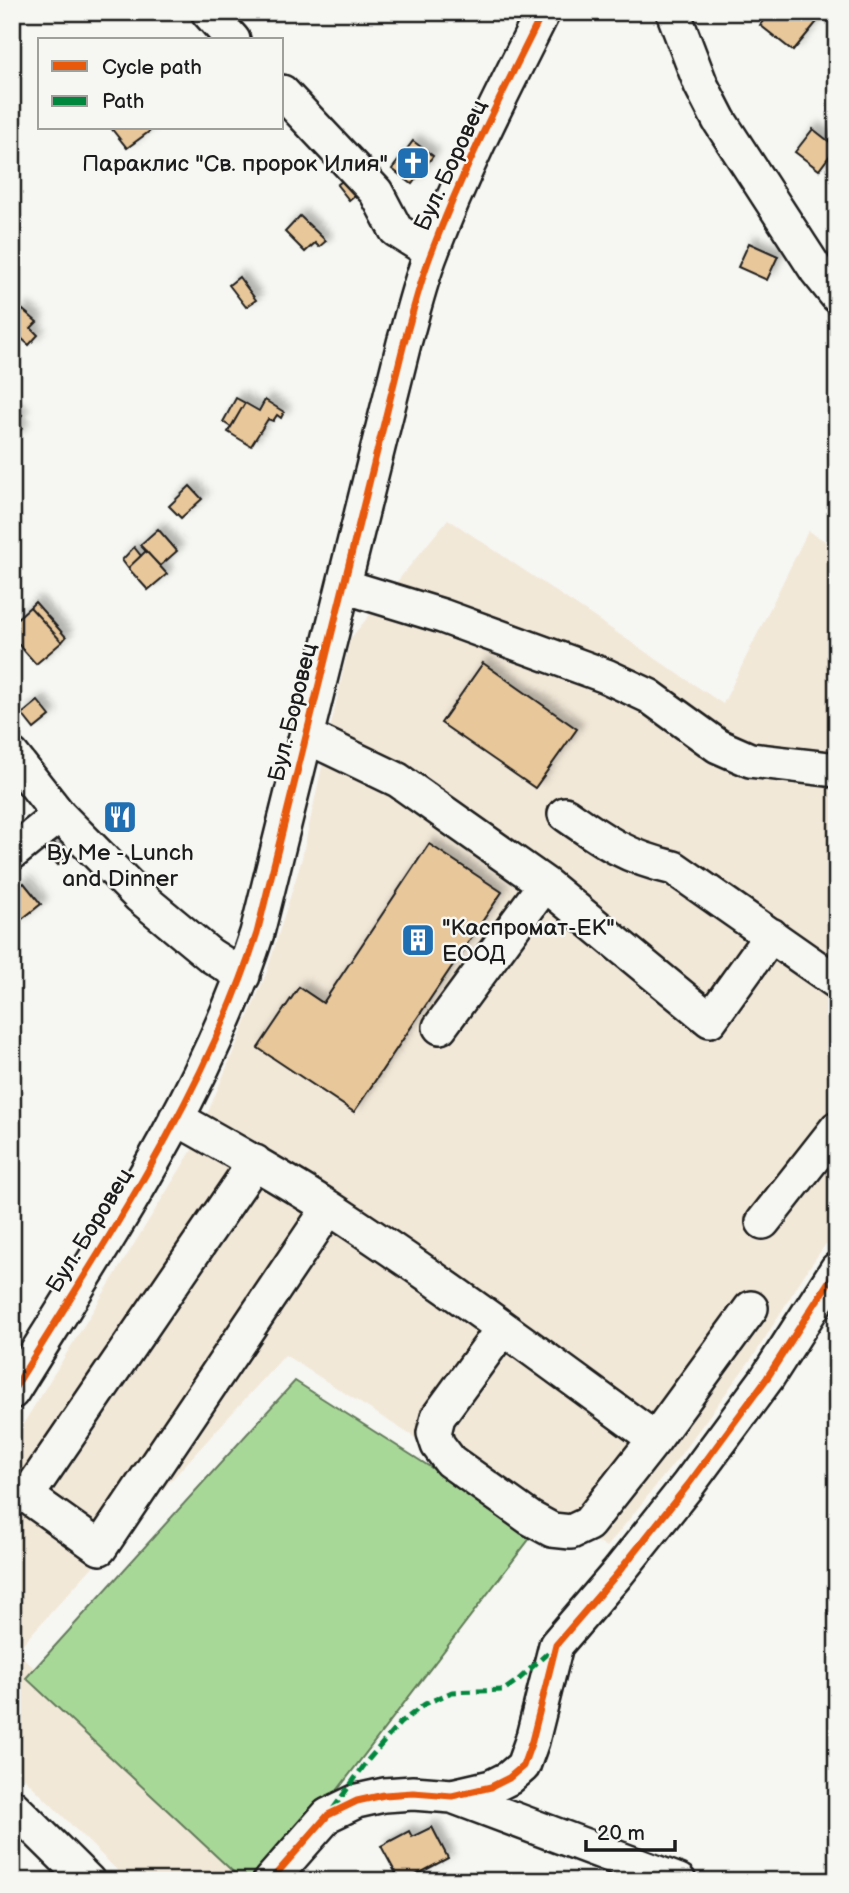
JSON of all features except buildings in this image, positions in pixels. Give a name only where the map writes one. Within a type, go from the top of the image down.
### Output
[{"type":"street","points":[[208,12],[231,38]]},
{"type":"street","name":"Бул. Боровец","points":[[12,1392],[150,1168],[243,976],[257,933],[404,343],[431,252],[461,181],[543,12]]},
{"type":"street","points":[[673,12],[701,85],[719,120],[817,271],[837,296]]},
{"type":"street","points":[[284,94],[376,192],[397,230],[431,252]]},
{"type":"street","points":[[344,586],[442,616],[606,676],[649,696],[718,746],[750,760],[837,770]]},
{"type":"street","points":[[306,736],[398,780],[545,884],[710,1020],[771,935]]},
{"type":"street","points":[[12,755],[59,815],[139,895],[210,955],[243,976]]},
{"type":"street","points":[[565,814],[611,846],[642,860],[674,868],[837,982]]},
{"type":"street","points":[[12,853],[59,815]]},
{"type":"street","points":[[440,1027],[545,884]]},
{"type":"street","points":[[176,1118],[255,1162],[329,1208],[503,1328],[655,1438]]},
{"type":"street","points":[[763,1222],[837,1129]]},
{"type":"street","points":[[255,1162],[20,1507],[100,1548],[329,1208]]},
{"type":"street","points":[[452,1796],[491,1787],[509,1779],[523,1766],[543,1703],[556,1645],[688,1485],[767,1378],[837,1269]]},
{"type":"street","points":[[503,1328],[438,1417],[434,1433],[438,1445],[450,1461],[470,1477],[552,1530],[571,1532],[588,1524],[751,1308]]},
{"type":"street","points":[[270,1881],[328,1815],[357,1801],[384,1795],[413,1793],[452,1796],[679,1881]]},
{"type":"street","points":[[12,1806],[88,1881]]},
{"type":"shaded area","points":[[448,519],[723,704],[808,531],[837,548],[837,1228],[757,1351],[678,1458],[607,1547],[524,1507],[285,1355],[16,1651],[246,1867],[234,1881],[128,1881],[12,1766],[12,1442],[192,1150],[266,974],[301,862],[350,639]]},
{"type":"green space","points":[[295,1381],[534,1533],[268,1881],[243,1881],[26,1678]]},
{"type":"marked path","points":[[333,1809],[368,1760],[400,1723],[425,1704],[452,1692],[504,1690],[553,1648]]},
{"type":"marked path","points":[[644,1881],[652,1872]]},
{"type":"cycle path","points":[[12,1392],[149,1169],[209,1054],[235,994],[257,933],[404,343],[424,274],[470,160],[543,12]]},
{"type":"cycle path","points":[[270,1881],[328,1815],[357,1801],[384,1795],[413,1793],[452,1796],[491,1787],[509,1778],[523,1766],[532,1741],[556,1645],[688,1485],[767,1378],[837,1269]]},
{"type":"place","name":"Параклис \"Св. пророк Илия\"","points":[[413,163]]},
{"type":"place","name":"By Me - Lunch and Dinner","points":[[120,817]]},
{"type":"place","name":"\"Каспромат-ЕК\" ЕООД","points":[[418,940]]}]
